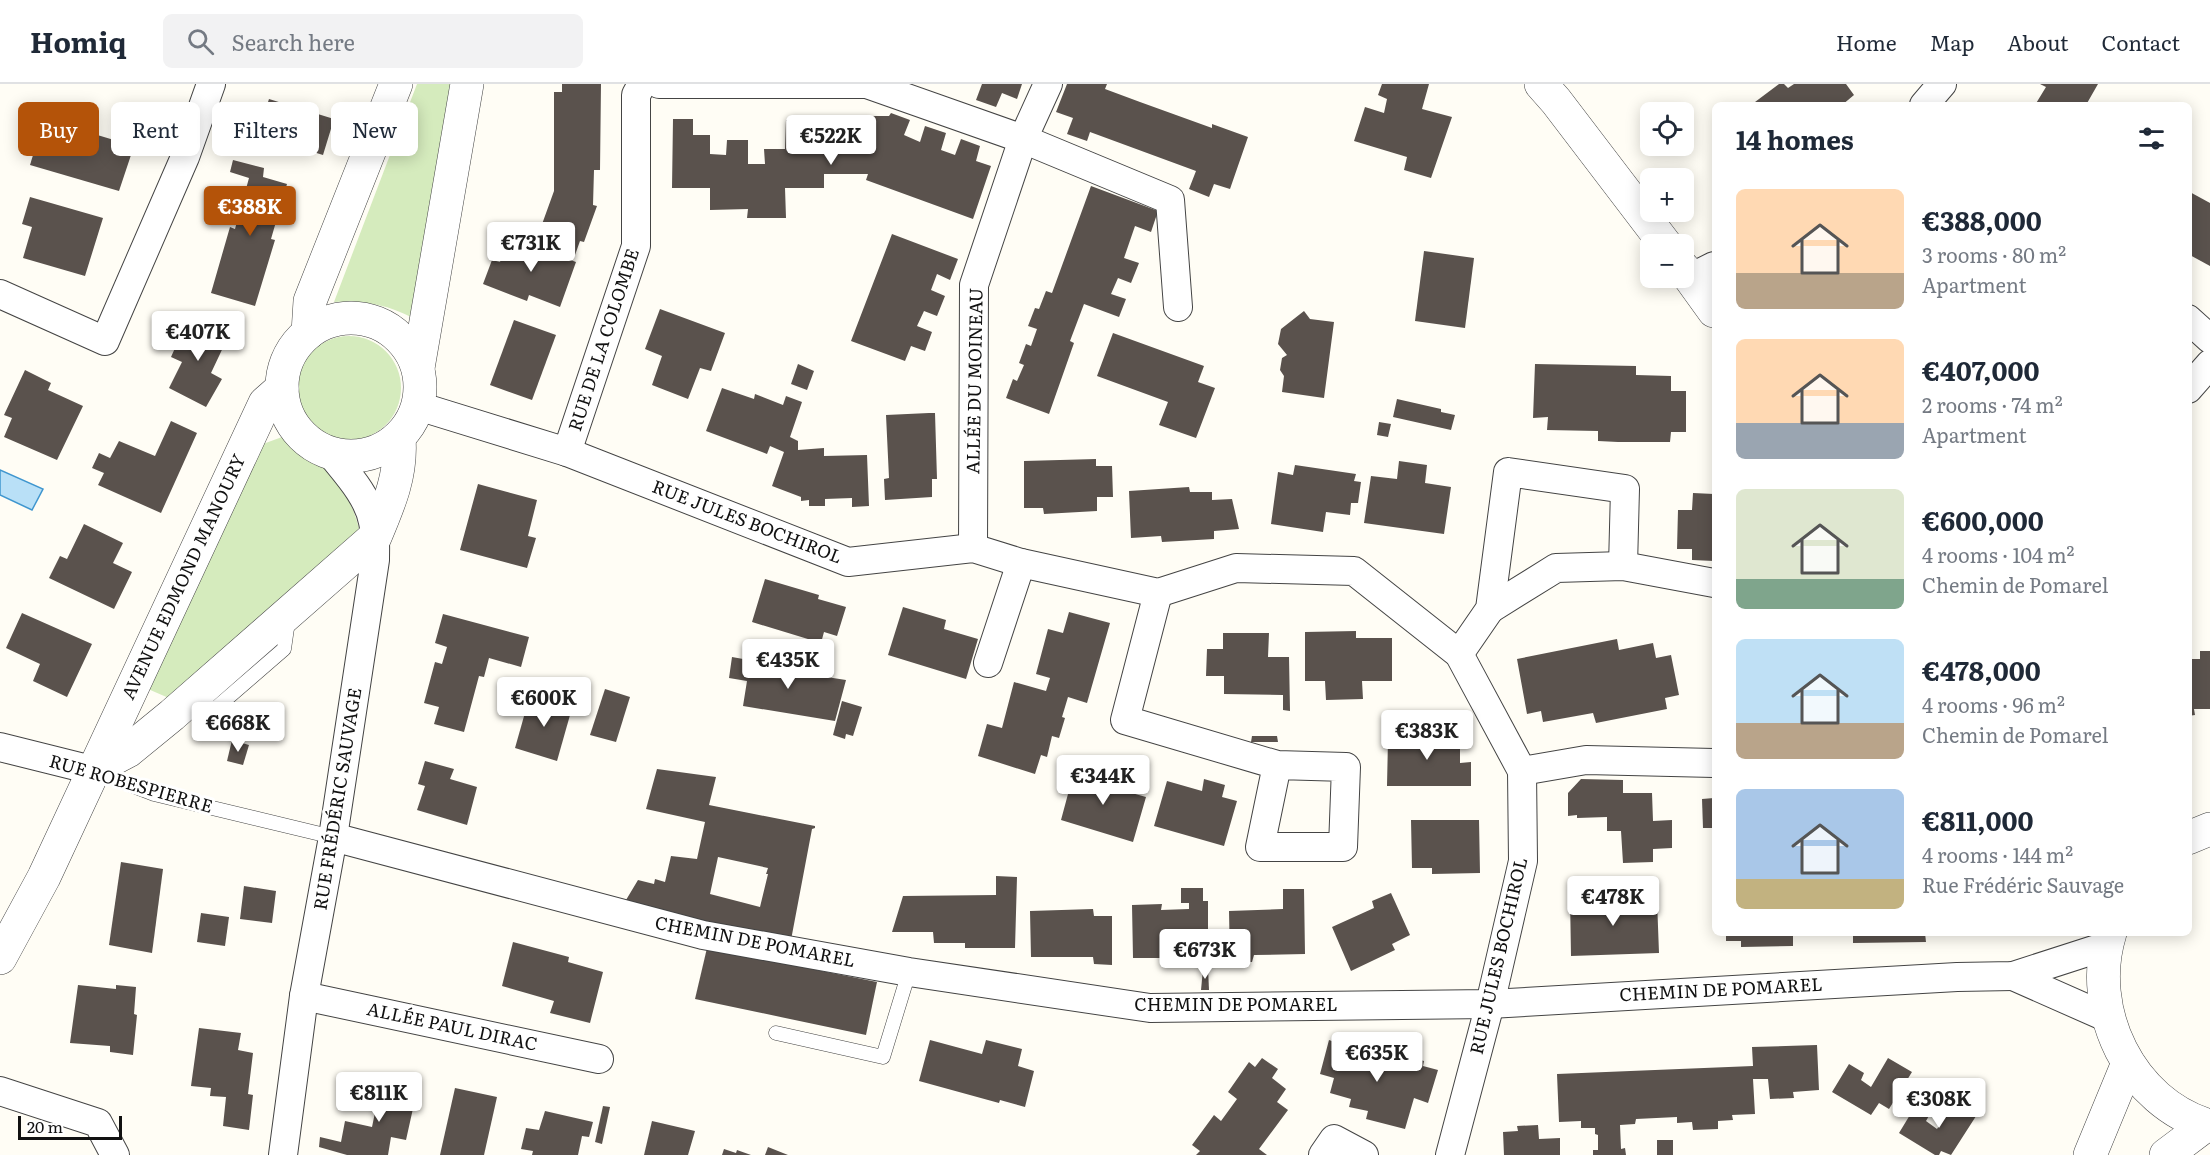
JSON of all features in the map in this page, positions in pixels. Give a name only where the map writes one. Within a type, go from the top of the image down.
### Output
[{"type":"street","points":[[0,294],[105,341],[185,157],[211,84]]},
{"type":"street","points":[[308,333],[310,301],[396,84]]},
{"type":"street","points":[[418,368],[468,84]]},
{"type":"street","name":"RUE DE LA COLOMBE","points":[[567,452],[636,246],[636,95],[642,84]]},
{"type":"street","points":[[659,84],[867,84],[1023,139],[1170,200],[1178,307]]},
{"type":"street","name":"ALLÉE DU MOINEAU","points":[[973,548],[974,285],[1023,139],[1048,84]]},
{"type":"street","points":[[1541,84],[1657,234]]},
{"type":"street","points":[[1696,271],[1712,307]]},
{"type":"street","points":[[343,318],[363,319],[381,324],[398,335],[410,350],[418,368],[421,387],[418,406],[411,423],[399,438],[384,449],[367,455],[349,457],[331,454],[312,445],[296,429],[285,410],[282,388],[285,367],[293,348],[308,333],[324,323],[343,318]]},
{"type":"street","points":[[2192,323],[2210,339]]},
{"type":"street","points":[[2192,384],[2210,364]]},
{"type":"street","name":"AVENUE EDMOND MANOURY","points":[[0,958],[44,877],[265,402],[282,388]]},
{"type":"street","name":"RUE JULES BOCHIROL","points":[[418,406],[567,452],[848,562],[973,548],[1021,563],[1158,593],[1236,568],[1354,571],[1459,654],[1522,771],[1523,861],[1490,1004],[1450,1155]]},
{"type":"street","points":[[92,770],[128,751],[172,716],[375,537],[391,500],[398,475],[399,438]]},
{"type":"street","name":"RUE FRÉDÉRIC SAUVAGE","points":[[283,1155],[304,996],[333,837],[375,560],[373,521],[360,492],[331,454]]},
{"type":"street","points":[[1490,609],[1508,472],[1625,489],[1623,566]]},
{"type":"street","points":[[988,663],[1021,563]]},
{"type":"street","points":[[1459,654],[1490,609],[1556,568],[1623,566],[1712,583]]},
{"type":"street","points":[[1158,593],[1125,720],[1277,765]]},
{"type":"street","name":"RUE ROBESPIERRE","points":[[0,747],[92,770]]},
{"type":"street","points":[[1522,771],[1586,760],[1712,763]]},
{"type":"street","points":[[2192,836],[2210,829]]},
{"type":"street","name":"CHEMIN DE POMAREL","points":[[333,837],[703,935],[909,972],[1150,1008],[1490,1004],[1957,977],[2013,976],[2108,940]]},
{"type":"street","points":[[2108,940],[2103,982],[2108,1018],[2116,1042],[2128,1063],[2149,1089],[2176,1110],[2208,1126],[2166,1155]]},
{"type":"street","name":"CHEMIN DE POMAREL","points":[[2013,976],[2108,1018]]},
{"type":"street","name":"ALLÉE PAUL DIRAC","points":[[304,996],[599,1059]]},
{"type":"street","points":[[2090,1155],[2128,1063]]},
{"type":"street","points":[[0,1091],[98,1123],[115,1155]]},
{"type":"street","points":[[1323,1155],[1334,1139],[1364,1155]]},
{"type":"lane","name":"RUE ROBESPIERRE","points":[[92,770],[154,794],[333,837]]},
{"type":"lane","points":[[776,1033],[883,1057],[909,972]]},
{"type":"green space","points":[[417,84],[454,84],[413,318],[375,304],[334,302],[390,156],[418,156],[418,102],[410,102]]},
{"type":"green space","points":[[349,336],[369,340],[386,351],[397,368],[401,388],[397,408],[386,425],[369,436],[349,440],[329,436],[312,425],[301,408],[297,388],[301,368],[312,351],[329,340]]},
{"type":"green space","points":[[282,437],[310,453],[332,474],[348,500],[359,529],[171,699],[148,689],[263,444]]},
{"type":"water","points":[[0,470],[43,489],[32,510],[0,495]]},
{"type":"building","points":[[562,84],[601,84],[600,170],[594,170],[593,205],[597,206],[584,242],[580,241],[575,255],[556,248],[561,234],[541,227],[554,191],[554,92],[562,92]]},
{"type":"building","points":[[982,84],[1022,84],[1017,99],[1002,93],[996,107],[976,100]]},
{"type":"building","points":[[1067,84],[1107,84],[1105,89],[1212,128],[1212,124],[1248,137],[1230,189],[1214,184],[1209,197],[1189,189],[1196,171],[1090,132],[1087,141],[1067,134],[1073,118],[1056,112]]},
{"type":"building","points":[[1382,84],[1429,84],[1422,109],[1452,117],[1431,178],[1404,170],[1407,157],[1354,141],[1365,107],[1384,113],[1387,99],[1378,95]]},
{"type":"building","points":[[1779,84],[1784,84],[1788,88],[1794,84],[1846,84],[1854,95],[1846,102],[1755,102]]},
{"type":"building","points":[[2040,84],[2098,84],[2088,102],[2037,102],[2046,87]]},
{"type":"building","points":[[891,113],[910,120],[904,135],[920,142],[925,126],[946,133],[941,150],[955,155],[961,139],[980,146],[976,161],[991,166],[973,219],[866,180],[868,174],[824,174],[824,188],[785,188],[786,218],[747,218],[748,209],[710,210],[710,188],[672,188],[673,119],[693,119],[693,135],[710,135],[710,154],[726,155],[727,140],[748,140],[748,164],[765,164],[764,149],[785,149],[786,120],[806,120],[806,136],[823,137],[823,129],[861,129],[861,116],[889,116]]},
{"type":"building","points":[[319,114],[331,118],[331,129],[323,155],[319,154]]},
{"type":"building","points":[[99,136],[111,139],[111,156],[131,156],[119,191],[30,165],[33,156],[99,156]]},
{"type":"building","points":[[233,160],[264,168],[263,177],[287,184],[271,239],[275,240],[255,306],[211,293],[230,227],[235,229],[249,178],[230,172]]},
{"type":"building","points":[[1091,186],[1158,211],[1151,232],[1135,226],[1124,258],[1139,263],[1131,283],[1118,278],[1111,294],[1126,299],[1119,317],[1084,304],[1070,341],[1074,343],[1049,414],[1006,398],[1013,379],[1017,381],[1024,365],[1019,363],[1026,344],[1031,346],[1037,329],[1028,326],[1035,308],[1039,309],[1046,291],[1052,293]]},
{"type":"building","points":[[2192,193],[2210,203],[2210,266],[2192,256]]},
{"type":"building","points":[[30,197],[103,218],[85,276],[23,258],[32,227],[22,224]]},
{"type":"building","points":[[892,234],[958,259],[950,280],[937,274],[931,290],[945,296],[937,316],[924,311],[917,326],[932,332],[925,351],[911,346],[905,361],[851,341]]},
{"type":"building","points":[[509,237],[576,262],[560,307],[529,295],[527,301],[483,284],[492,260],[500,262]]},
{"type":"building","points":[[1424,251],[1474,258],[1465,328],[1415,321]]},
{"type":"building","points":[[660,309],[725,333],[711,371],[700,368],[688,399],[652,385],[662,356],[645,349]]},
{"type":"building","points":[[1304,311],[1310,319],[1334,322],[1324,398],[1282,392],[1284,376],[1280,370],[1282,358],[1287,355],[1278,344],[1281,329]]},
{"type":"building","points":[[188,319],[228,337],[211,373],[222,379],[206,407],[169,388],[182,362],[171,357]]},
{"type":"building","points":[[514,320],[556,335],[532,400],[490,385]]},
{"type":"building","points":[[1113,333],[1204,366],[1198,382],[1215,388],[1196,438],[1159,425],[1168,402],[1097,376]]},
{"type":"building","points":[[798,364],[814,371],[807,390],[791,384]]},
{"type":"building","points":[[1535,364],[1636,366],[1636,375],[1671,376],[1671,391],[1686,391],[1686,432],[1671,432],[1670,442],[1618,442],[1598,441],[1598,431],[1547,430],[1548,417],[1533,418]]},
{"type":"building","points":[[25,370],[51,383],[48,390],[83,406],[57,460],[4,437],[12,418],[4,415]]},
{"type":"building","points":[[722,388],[754,399],[755,394],[783,405],[786,396],[802,402],[790,437],[798,441],[798,450],[824,448],[824,456],[867,455],[869,506],[852,507],[852,498],[825,499],[825,506],[809,506],[809,500],[801,501],[801,497],[772,486],[784,452],[770,446],[767,454],[706,431]]},
{"type":"building","points":[[1397,399],[1441,409],[1441,412],[1455,415],[1451,430],[1393,417]]},
{"type":"building","points":[[935,413],[937,479],[932,479],[932,497],[885,500],[884,479],[889,478],[886,415]]},
{"type":"building","points":[[171,421],[197,433],[161,513],[98,485],[104,473],[92,468],[99,453],[110,458],[119,441],[155,456]]},
{"type":"building","points":[[1379,422],[1391,424],[1388,437],[1377,435]]},
{"type":"building","points":[[1096,459],[1096,466],[1112,466],[1113,497],[1097,497],[1097,511],[1044,514],[1043,508],[1024,508],[1024,461]]},
{"type":"building","points":[[1399,461],[1427,465],[1425,483],[1451,487],[1444,534],[1364,523],[1371,476],[1397,479]]},
{"type":"building","points":[[1295,465],[1356,474],[1354,481],[1361,482],[1358,503],[1351,503],[1350,515],[1326,512],[1323,532],[1271,524],[1278,472],[1293,475]]},
{"type":"building","points":[[478,484],[537,500],[528,536],[536,538],[527,568],[460,550]]},
{"type":"building","points":[[1189,487],[1190,492],[1212,492],[1212,500],[1232,499],[1239,529],[1214,531],[1214,539],[1162,542],[1161,536],[1131,538],[1129,491]]},
{"type":"building","points":[[1693,493],[1712,494],[1712,561],[1692,560],[1692,549],[1677,549],[1678,510],[1692,510]]},
{"type":"building","points":[[84,524],[123,543],[113,563],[132,572],[114,609],[49,578],[60,556],[67,559]]},
{"type":"building","points":[[765,579],[819,595],[818,599],[846,607],[837,636],[824,632],[821,643],[752,622]]},
{"type":"building","points":[[903,607],[946,620],[944,629],[978,639],[966,679],[888,655]]},
{"type":"building","points":[[1069,612],[1110,623],[1087,703],[1068,697],[1059,738],[1052,736],[1047,757],[1041,755],[1035,774],[978,756],[987,724],[1002,728],[1014,682],[1046,691],[1050,678],[1036,674],[1048,629],[1063,633]]},
{"type":"building","points":[[22,613],[92,644],[67,697],[33,681],[40,664],[6,648]]},
{"type":"building","points":[[443,614],[529,637],[521,667],[489,658],[484,677],[479,676],[464,732],[434,724],[439,707],[424,703],[435,662],[442,664],[447,647],[435,643]]},
{"type":"building","points":[[1356,631],[1356,638],[1392,638],[1392,681],[1362,681],[1363,699],[1326,700],[1325,681],[1305,681],[1305,632]]},
{"type":"building","points":[[1223,633],[1269,633],[1268,657],[1289,657],[1290,711],[1283,710],[1283,695],[1224,694],[1224,676],[1206,676],[1207,649],[1223,649]]},
{"type":"building","points":[[1617,639],[1619,650],[1653,643],[1656,658],[1671,655],[1679,695],[1665,698],[1667,709],[1596,723],[1593,713],[1543,722],[1541,711],[1527,714],[1517,659]]},
{"type":"building","points":[[2200,651],[2210,651],[2210,709],[2194,709],[2195,715],[2192,715],[2192,659],[2200,659]]},
{"type":"building","points":[[732,657],[776,665],[775,669],[846,680],[835,721],[743,706],[747,681],[729,678]]},
{"type":"building","points":[[605,689],[630,697],[616,742],[590,735]]},
{"type":"building","points":[[530,695],[572,708],[557,761],[515,748]]},
{"type":"building","points":[[842,701],[862,707],[853,736],[846,734],[845,739],[833,735]]},
{"type":"building","points":[[1460,732],[1460,763],[1471,762],[1471,786],[1387,786],[1388,740],[1404,740],[1405,733]]},
{"type":"building","points":[[1252,736],[1277,736],[1278,742],[1251,742]]},
{"type":"building","points":[[232,740],[249,745],[243,765],[227,761]]},
{"type":"building","points":[[425,761],[454,769],[450,779],[477,787],[467,825],[417,810],[425,786],[418,784]]},
{"type":"building","points":[[1075,768],[1115,781],[1114,788],[1146,797],[1133,842],[1061,820]]},
{"type":"building","points":[[657,769],[716,777],[709,805],[815,826],[812,829],[791,940],[635,906],[626,900],[638,880],[654,884],[655,879],[665,882],[671,856],[697,859],[705,822],[646,809]],"holes":[[[718,857],[768,868],[760,907],[710,894]]]},
{"type":"building","points":[[1204,779],[1225,785],[1222,797],[1237,801],[1224,846],[1154,826],[1167,781],[1202,791]]},
{"type":"building","points":[[1581,779],[1623,780],[1623,793],[1652,793],[1653,821],[1672,820],[1672,848],[1653,849],[1653,862],[1623,863],[1621,831],[1607,831],[1607,817],[1568,816],[1568,793]]},
{"type":"building","points":[[1712,798],[1712,828],[1703,828],[1702,799]]},
{"type":"building","points":[[1411,820],[1479,820],[1480,873],[1432,874],[1432,868],[1412,868]]},
{"type":"building","points":[[121,862],[163,869],[152,953],[109,945]]},
{"type":"building","points":[[996,876],[1017,877],[1015,948],[965,948],[965,943],[934,943],[933,932],[892,932],[903,896],[996,895]]},
{"type":"building","points":[[244,886],[276,891],[272,923],[240,919]]},
{"type":"building","points":[[1181,888],[1203,888],[1203,901],[1208,901],[1208,950],[1190,950],[1191,958],[1133,958],[1132,905],[1162,904],[1161,910],[1189,909],[1189,903],[1181,903]]},
{"type":"building","points":[[1283,889],[1304,889],[1305,954],[1254,955],[1252,962],[1230,963],[1229,911],[1283,909]]},
{"type":"building","points":[[1391,893],[1410,935],[1392,944],[1395,950],[1351,971],[1332,927],[1374,908],[1372,901]]},
{"type":"building","points":[[1608,896],[1608,901],[1657,900],[1659,953],[1571,956],[1570,897]]},
{"type":"building","points":[[1093,909],[1094,916],[1112,916],[1112,965],[1094,964],[1093,957],[1031,957],[1030,911]]},
{"type":"building","points":[[201,913],[229,917],[225,946],[197,942]]},
{"type":"building","points":[[1726,936],[1793,936],[1793,946],[1741,947],[1741,941],[1726,941]]},
{"type":"building","points":[[1853,936],[1925,936],[1926,942],[1853,943]]},
{"type":"building","points":[[513,942],[569,957],[568,962],[603,972],[590,1023],[550,1013],[554,1001],[502,986]]},
{"type":"building","points":[[707,948],[877,982],[866,1035],[695,999]]},
{"type":"building","points":[[1208,968],[1209,990],[1201,990],[1203,969]]},
{"type":"building","points":[[78,985],[116,989],[116,985],[136,987],[134,1014],[137,1015],[133,1055],[110,1052],[110,1046],[70,1043]]},
{"type":"building","points":[[199,1028],[241,1033],[238,1050],[253,1053],[248,1094],[253,1095],[249,1130],[223,1126],[226,1097],[210,1096],[211,1088],[191,1086]]},
{"type":"building","points":[[1345,1039],[1366,1046],[1363,1058],[1400,1068],[1403,1055],[1424,1061],[1423,1066],[1438,1070],[1428,1103],[1414,1098],[1405,1129],[1366,1119],[1368,1111],[1349,1107],[1351,1099],[1330,1093],[1334,1078],[1320,1074],[1329,1040],[1343,1045]]},
{"type":"building","points":[[930,1040],[982,1054],[986,1040],[1022,1049],[1018,1066],[1034,1071],[1025,1107],[1000,1100],[999,1103],[919,1081]]},
{"type":"building","points":[[1817,1045],[1819,1090],[1793,1092],[1794,1098],[1770,1099],[1768,1079],[1753,1079],[1755,1114],[1732,1115],[1733,1120],[1718,1121],[1718,1129],[1693,1130],[1692,1122],[1677,1123],[1677,1117],[1636,1119],[1635,1124],[1620,1125],[1621,1149],[1625,1148],[1626,1155],[1593,1155],[1593,1150],[1598,1150],[1598,1135],[1595,1134],[1595,1128],[1581,1128],[1581,1121],[1559,1122],[1557,1074],[1753,1066],[1752,1047]]},
{"type":"building","points":[[1262,1058],[1278,1069],[1272,1078],[1286,1089],[1277,1102],[1288,1110],[1259,1149],[1267,1155],[1196,1155],[1200,1151],[1192,1145],[1214,1115],[1221,1121],[1237,1099],[1228,1092],[1249,1062],[1255,1067]]},
{"type":"building","points":[[1888,1058],[1912,1072],[1889,1109],[1879,1103],[1871,1115],[1832,1092],[1849,1064],[1864,1073],[1861,1080],[1871,1087]]},
{"type":"building","points":[[382,1079],[418,1086],[406,1140],[391,1137],[388,1155],[347,1155],[319,1147],[320,1137],[341,1142],[345,1121],[372,1127]]},
{"type":"building","points":[[455,1088],[497,1097],[484,1155],[440,1155]]},
{"type":"building","points":[[1955,1100],[1978,1113],[1951,1155],[1941,1151],[1939,1155],[1935,1155],[1899,1133],[1916,1105],[1930,1114],[1926,1121],[1937,1129]]},
{"type":"building","points":[[603,1106],[610,1107],[602,1144],[595,1142]]},
{"type":"building","points":[[545,1111],[593,1122],[589,1137],[582,1136],[578,1155],[532,1155],[533,1151],[521,1149],[526,1128],[539,1130]]},
{"type":"building","points":[[652,1121],[695,1131],[688,1155],[644,1155]]},
{"type":"building","points":[[1538,1125],[1539,1139],[1560,1138],[1560,1155],[1504,1155],[1503,1132],[1518,1131],[1517,1126]]},
{"type":"building","points":[[1657,1140],[1673,1140],[1673,1155],[1657,1155]]},
{"type":"building","points":[[768,1147],[788,1155],[765,1155]]},
{"type":"building","points":[[724,1149],[736,1153],[737,1150],[751,1155],[722,1155]]}]
